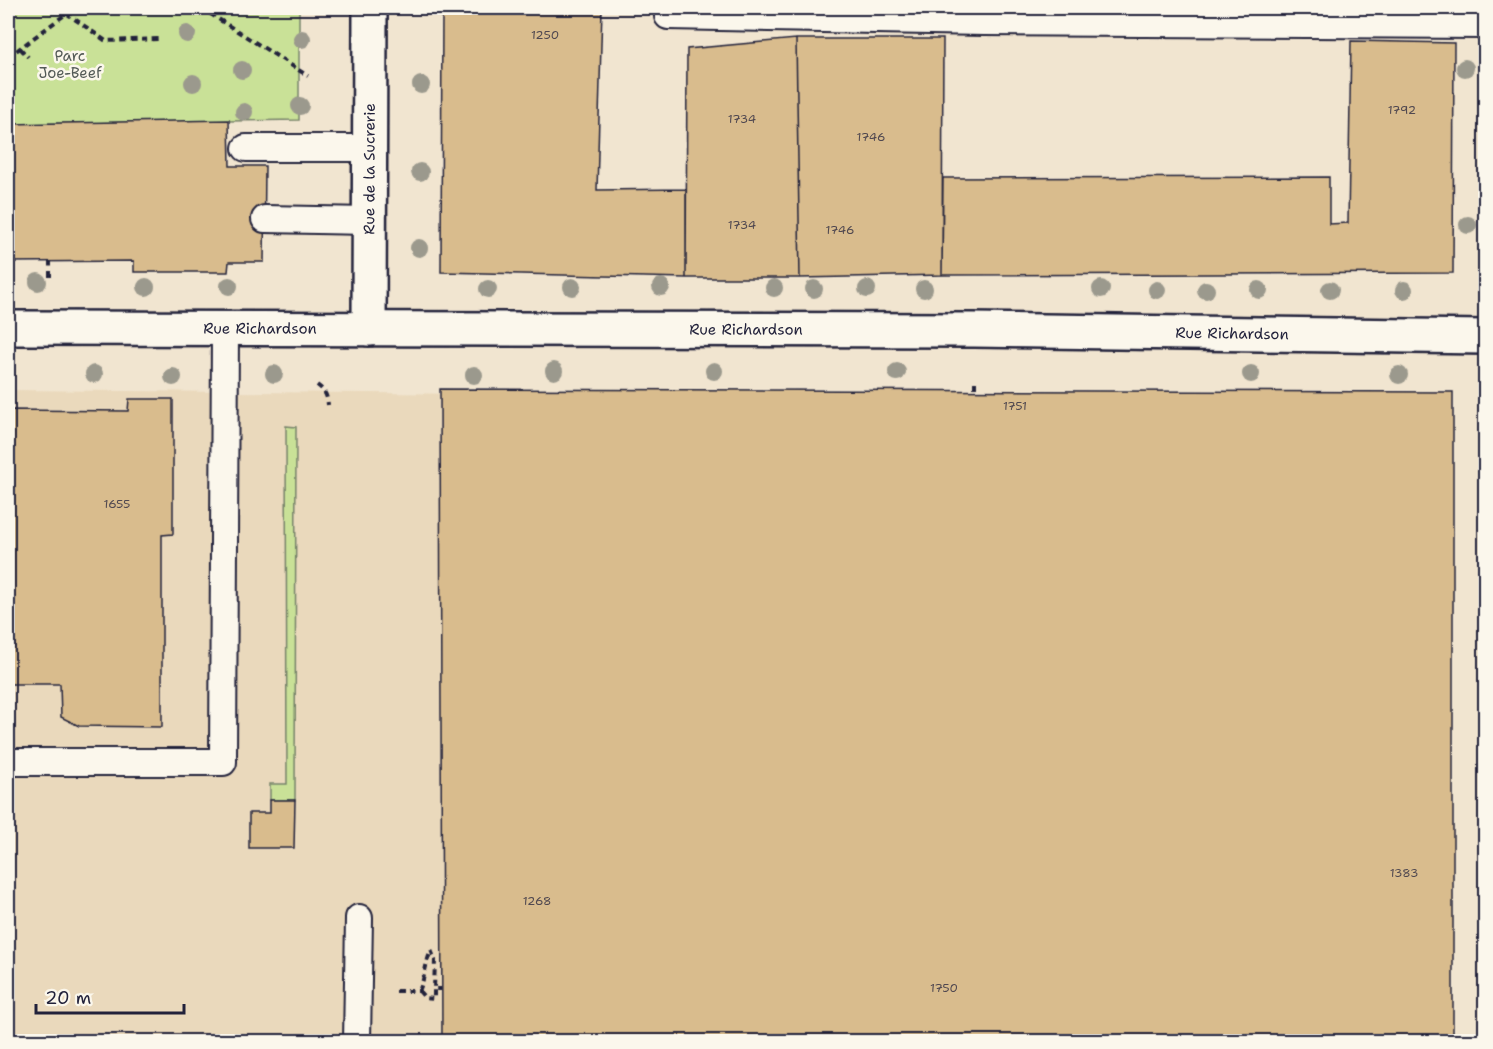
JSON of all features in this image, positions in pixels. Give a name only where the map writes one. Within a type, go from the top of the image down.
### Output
[{"type":"street","name":"Rue de la Sucrerie","points":[[369,329],[370,8]]},
{"type":"street","name":"Rue Richardson","points":[[8,328],[974,330],[1485,337]]},
{"type":"lane","points":[[668,8],[668,16],[996,22],[1485,25]]},
{"type":"lane","points":[[246,148],[369,148]]},
{"type":"lane","points":[[265,219],[369,221]]},
{"type":"lane","points":[[8,762],[223,762],[225,328]]},
{"type":"lane","points":[[357,1041],[359,918]]},
{"type":"path","points":[[8,57],[74,8]]},
{"type":"path","points":[[201,8],[308,76]]},
{"type":"path","points":[[66,13],[106,41],[159,39]]},
{"type":"path","points":[[20,48],[28,57]]},
{"type":"path","points":[[50,262],[50,277]]},
{"type":"path","points":[[975,382],[975,391]]},
{"type":"path","points":[[317,385],[324,389],[328,405]]},
{"type":"path","points":[[431,950],[435,960],[434,989],[434,999],[425,998],[419,991],[431,950]]},
{"type":"path","points":[[434,989],[441,989]]},
{"type":"shaded area","points":[[8,390],[1447,402],[1443,1041],[8,1042]]},
{"type":"green space","name":"Parc Joe-Beef","points":[[8,8],[299,8],[299,120],[8,124]]},
{"type":"green space","points":[[286,426],[296,427],[295,800],[270,800],[270,784],[287,784]]},
{"type":"building","points":[[442,8],[602,8],[597,190],[686,189],[686,278],[441,272]]},
{"type":"building","points":[[1075,8],[1138,8],[1138,12],[1075,10]]},
{"type":"building","points":[[796,39],[943,39],[942,275],[800,278]]},
{"type":"building","points":[[796,39],[800,278],[686,278],[687,49]]},
{"type":"building","points":[[1351,41],[1454,43],[1453,273],[942,275],[943,178],[1329,177],[1329,224],[1348,223]]},
{"type":"building","points":[[229,120],[230,166],[265,166],[264,262],[229,262],[228,272],[134,272],[134,261],[8,262],[8,124]]},
{"type":"building","points":[[440,389],[1453,392],[1453,1042],[442,1042]]},
{"type":"building","points":[[129,399],[173,399],[173,534],[162,535],[162,727],[79,726],[61,717],[60,684],[8,684],[8,410],[128,411]]},
{"type":"building","points":[[270,800],[295,800],[294,848],[249,848],[249,813],[270,813]]}]
